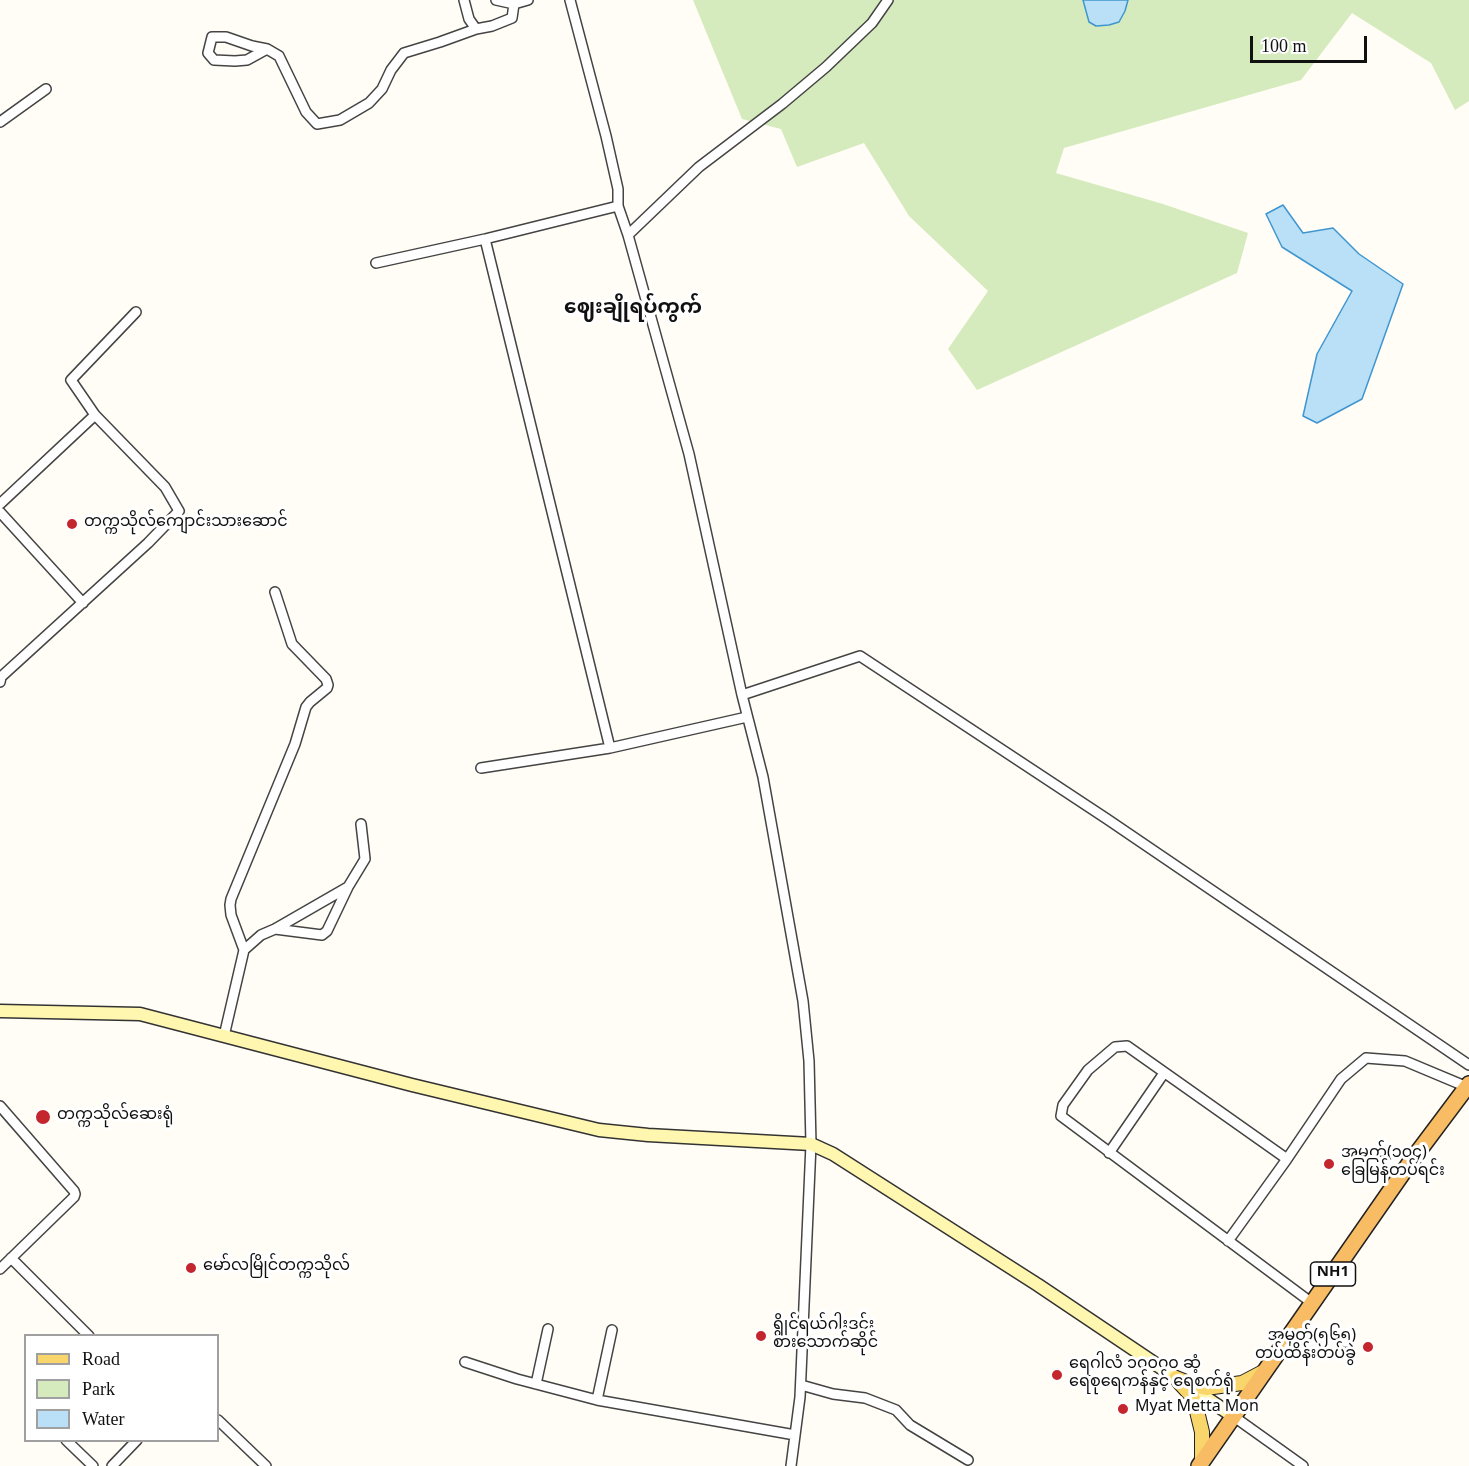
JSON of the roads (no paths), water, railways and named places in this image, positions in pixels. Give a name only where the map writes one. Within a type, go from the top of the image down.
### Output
[{"type":"highway","name":"NH1","points":[[1201,1464],[1408,1164],[1468,1086]]},
{"type":"main road","points":[[0,1011],[140,1014],[599,1130],[812,1144],[832,1154],[1028,1279],[1233,1416]]},
{"type":"main road","points":[[1176,1378],[1206,1388],[1242,1383],[1265,1371]]},
{"type":"main road","points":[[1176,1378],[1195,1403],[1202,1432],[1201,1464]]},
{"type":"street","points":[[464,0],[469,20],[476,29]]},
{"type":"street","points":[[496,0],[514,4],[528,0]]},
{"type":"street","points":[[570,0],[606,135],[618,189],[618,206],[689,454],[747,717],[763,777],[803,1001],[809,1061],[812,1144],[801,1385],[791,1466]]},
{"type":"street","points":[[628,235],[699,167],[782,104],[826,67],[872,23],[888,0]]},
{"type":"street","points":[[267,49],[247,60],[235,61],[214,60],[208,53],[212,37],[226,37],[267,49],[279,56],[306,112],[317,124],[340,120],[369,103],[382,89],[391,70],[404,53],[512,18],[514,4]]},
{"type":"street","points":[[0,122],[46,88]]},
{"type":"street","points":[[376,263],[618,206]]},
{"type":"street","points":[[485,239],[610,748]]},
{"type":"street","points":[[0,682],[1,677],[148,543],[179,511],[165,487],[95,415],[71,380],[136,312]]},
{"type":"street","points":[[0,504],[95,415]]},
{"type":"street","points":[[0,512],[83,603]]},
{"type":"street","points":[[224,1036],[244,950],[231,915],[231,899],[295,744],[306,707],[328,685],[326,679],[292,644],[275,592]]},
{"type":"street","points":[[742,694],[860,656],[1107,819],[1469,1065]]},
{"type":"street","points":[[481,768],[610,748],[747,717]]},
{"type":"street","points":[[275,929],[325,934],[366,856],[360,825]]},
{"type":"street","points":[[244,950],[261,935],[348,887]]},
{"type":"street","points":[[1287,1159],[1127,1046],[1114,1047],[1088,1070],[1063,1105],[1060,1116],[1312,1303]]},
{"type":"street","points":[[1228,1241],[1341,1079],[1366,1058],[1405,1061],[1468,1086]]},
{"type":"street","points":[[1109,1153],[1164,1073]]},
{"type":"street","points":[[0,1106],[75,1194],[0,1269]]},
{"type":"street","points":[[11,1258],[88,1334]]},
{"type":"street","points":[[536,1384],[548,1329]]},
{"type":"street","points":[[597,1400],[612,1330]]},
{"type":"street","points":[[465,1362],[597,1400],[795,1435]]},
{"type":"street","points":[[801,1385],[834,1394],[865,1398],[897,1410],[910,1425],[968,1460]]},
{"type":"street","points":[[1233,1416],[1303,1466]]},
{"type":"street","points":[[219,1421],[266,1466]]},
{"type":"street","points":[[68,1442],[93,1466]]},
{"type":"street","points":[[112,1466],[135,1442]]},
{"type":"water","points":[[1083,0],[1128,0],[1119,22],[1096,26],[1089,22]]},
{"type":"water","points":[[1283,205],[1303,233],[1333,228],[1359,254],[1403,284],[1362,399],[1317,423],[1303,416],[1317,354],[1352,291],[1282,247],[1266,214]]},
{"type":"place","name":"တက္ကသိုလ်ကျောင်းသားဆောင်","points":[[72,524]]},
{"type":"place","name":"တက္ကသိုလ်ဆေးရုံ","points":[[43,1117]]},
{"type":"place","name":"အမှတ်(၁၀၄) ခြေမြန်တပ်ရင်း","points":[[1329,1164]]},
{"type":"place","name":"မော်လမြိုင်တက္ကသိုလ်","points":[[191,1268]]},
{"type":"place","name":"ရွိုင်ရယ်ဂါးဒင်း စားသောက်ဆိုင်","points":[[761,1336]]},
{"type":"place","name":"အမှတ်(၅၆၅) တပ်ထိန်းတပ်ခွဲ","points":[[1368,1347]]},
{"type":"place","name":"ရေဂါလံ ၁၀၀၀၀ ဆံ့ ရေစုရေကန်နှင့် ရေစက်ရုံ","points":[[1057,1375]]},
{"type":"place","name":"Myat Metta Mon","points":[[1123,1409]]},
{"type":"district","name":"ဈေးချိုရပ်ကွက်","points":[[633,311]]}]
